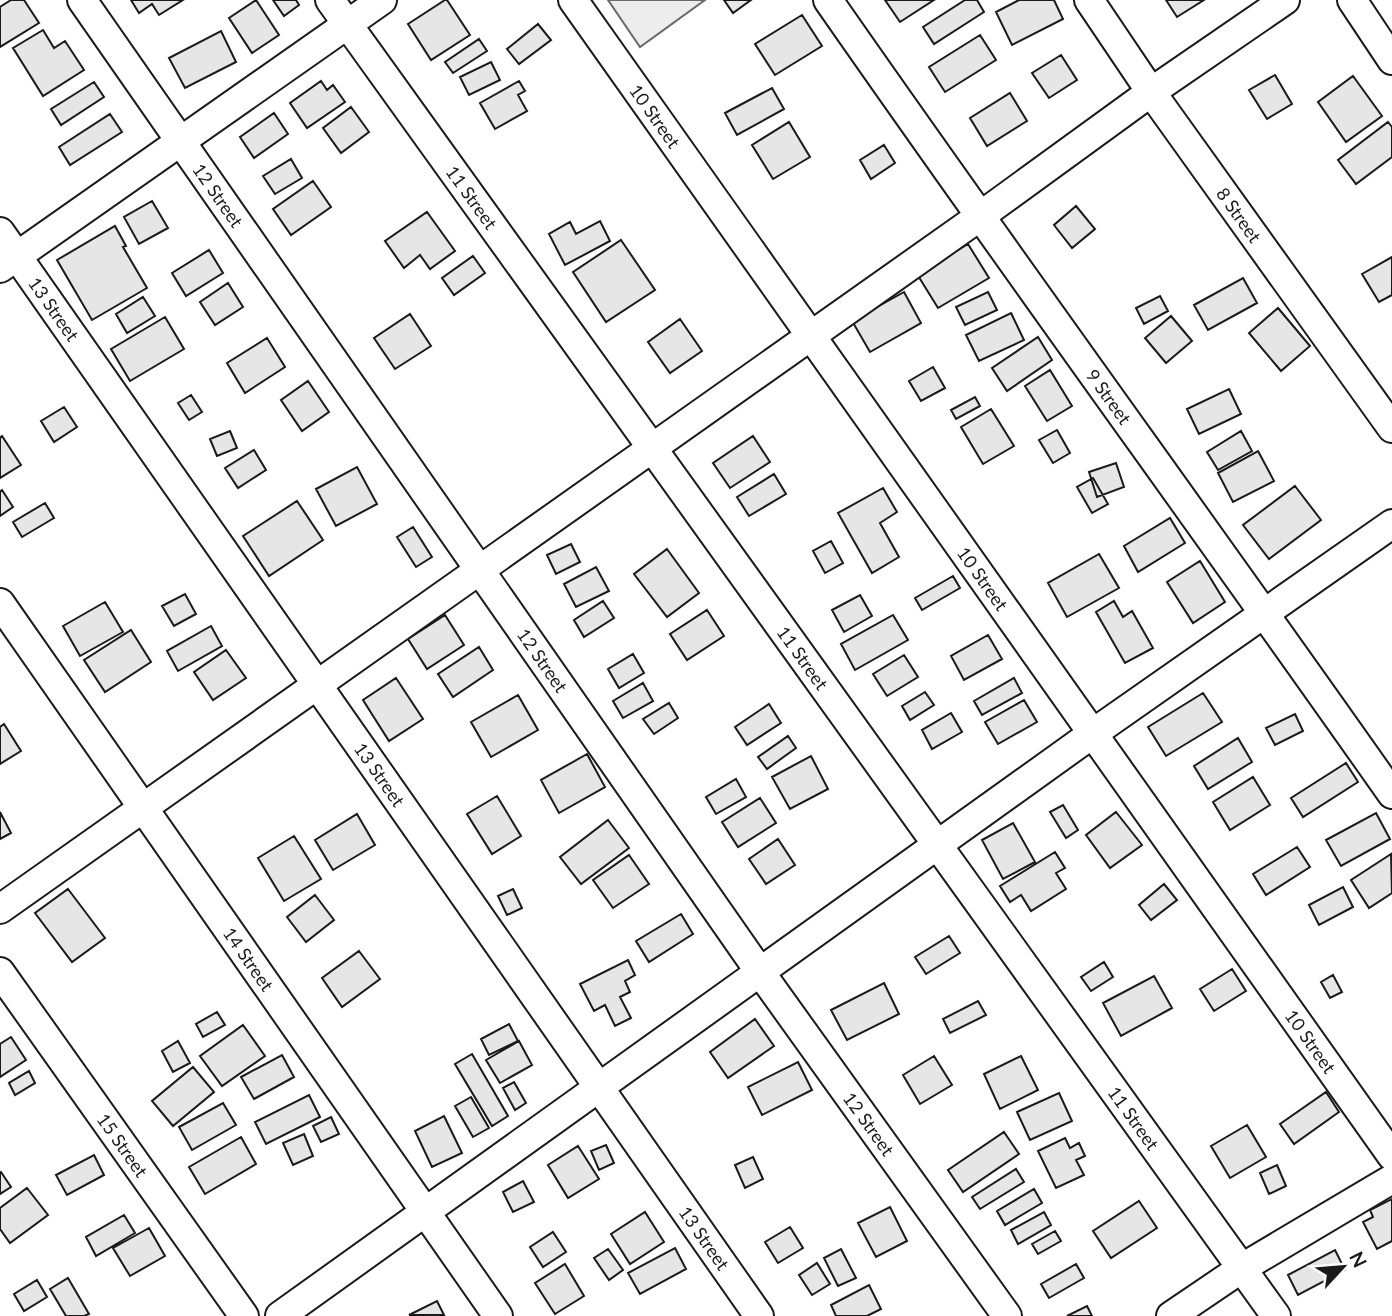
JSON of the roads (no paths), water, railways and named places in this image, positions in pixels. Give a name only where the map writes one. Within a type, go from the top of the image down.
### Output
[{"type":"street","name":"12 Street","points":[[82,0],[760,972],[1007,1316]]},
{"type":"street","name":"11 Street","points":[[330,0],[1276,1316]]},
{"type":"street","points":[[8,262],[382,0]]},
{"type":"street","name":"10 Street","points":[[573,0],[1392,1156]]},
{"type":"street","name":"9 Street","points":[[828,0],[979,217],[1392,794]]},
{"type":"street","name":"8 Street","points":[[1089,0],[1151,92],[1392,428]]},
{"type":"street","points":[[0,909],[979,217],[1151,92],[1285,0]]},
{"type":"street","points":[[1352,0],[1392,60]]},
{"type":"street","name":"13 Street","points":[[0,232],[8,262],[317,685],[759,1316]]},
{"type":"street","points":[[280,1316],[1092,734],[1392,524]]},
{"type":"street","name":"14 Street","points":[[0,603],[498,1316]]},
{"type":"street","name":"15 Street","points":[[0,972],[244,1316]]},
{"type":"street","points":[[1171,1316],[1242,1268],[1392,1179]]}]
